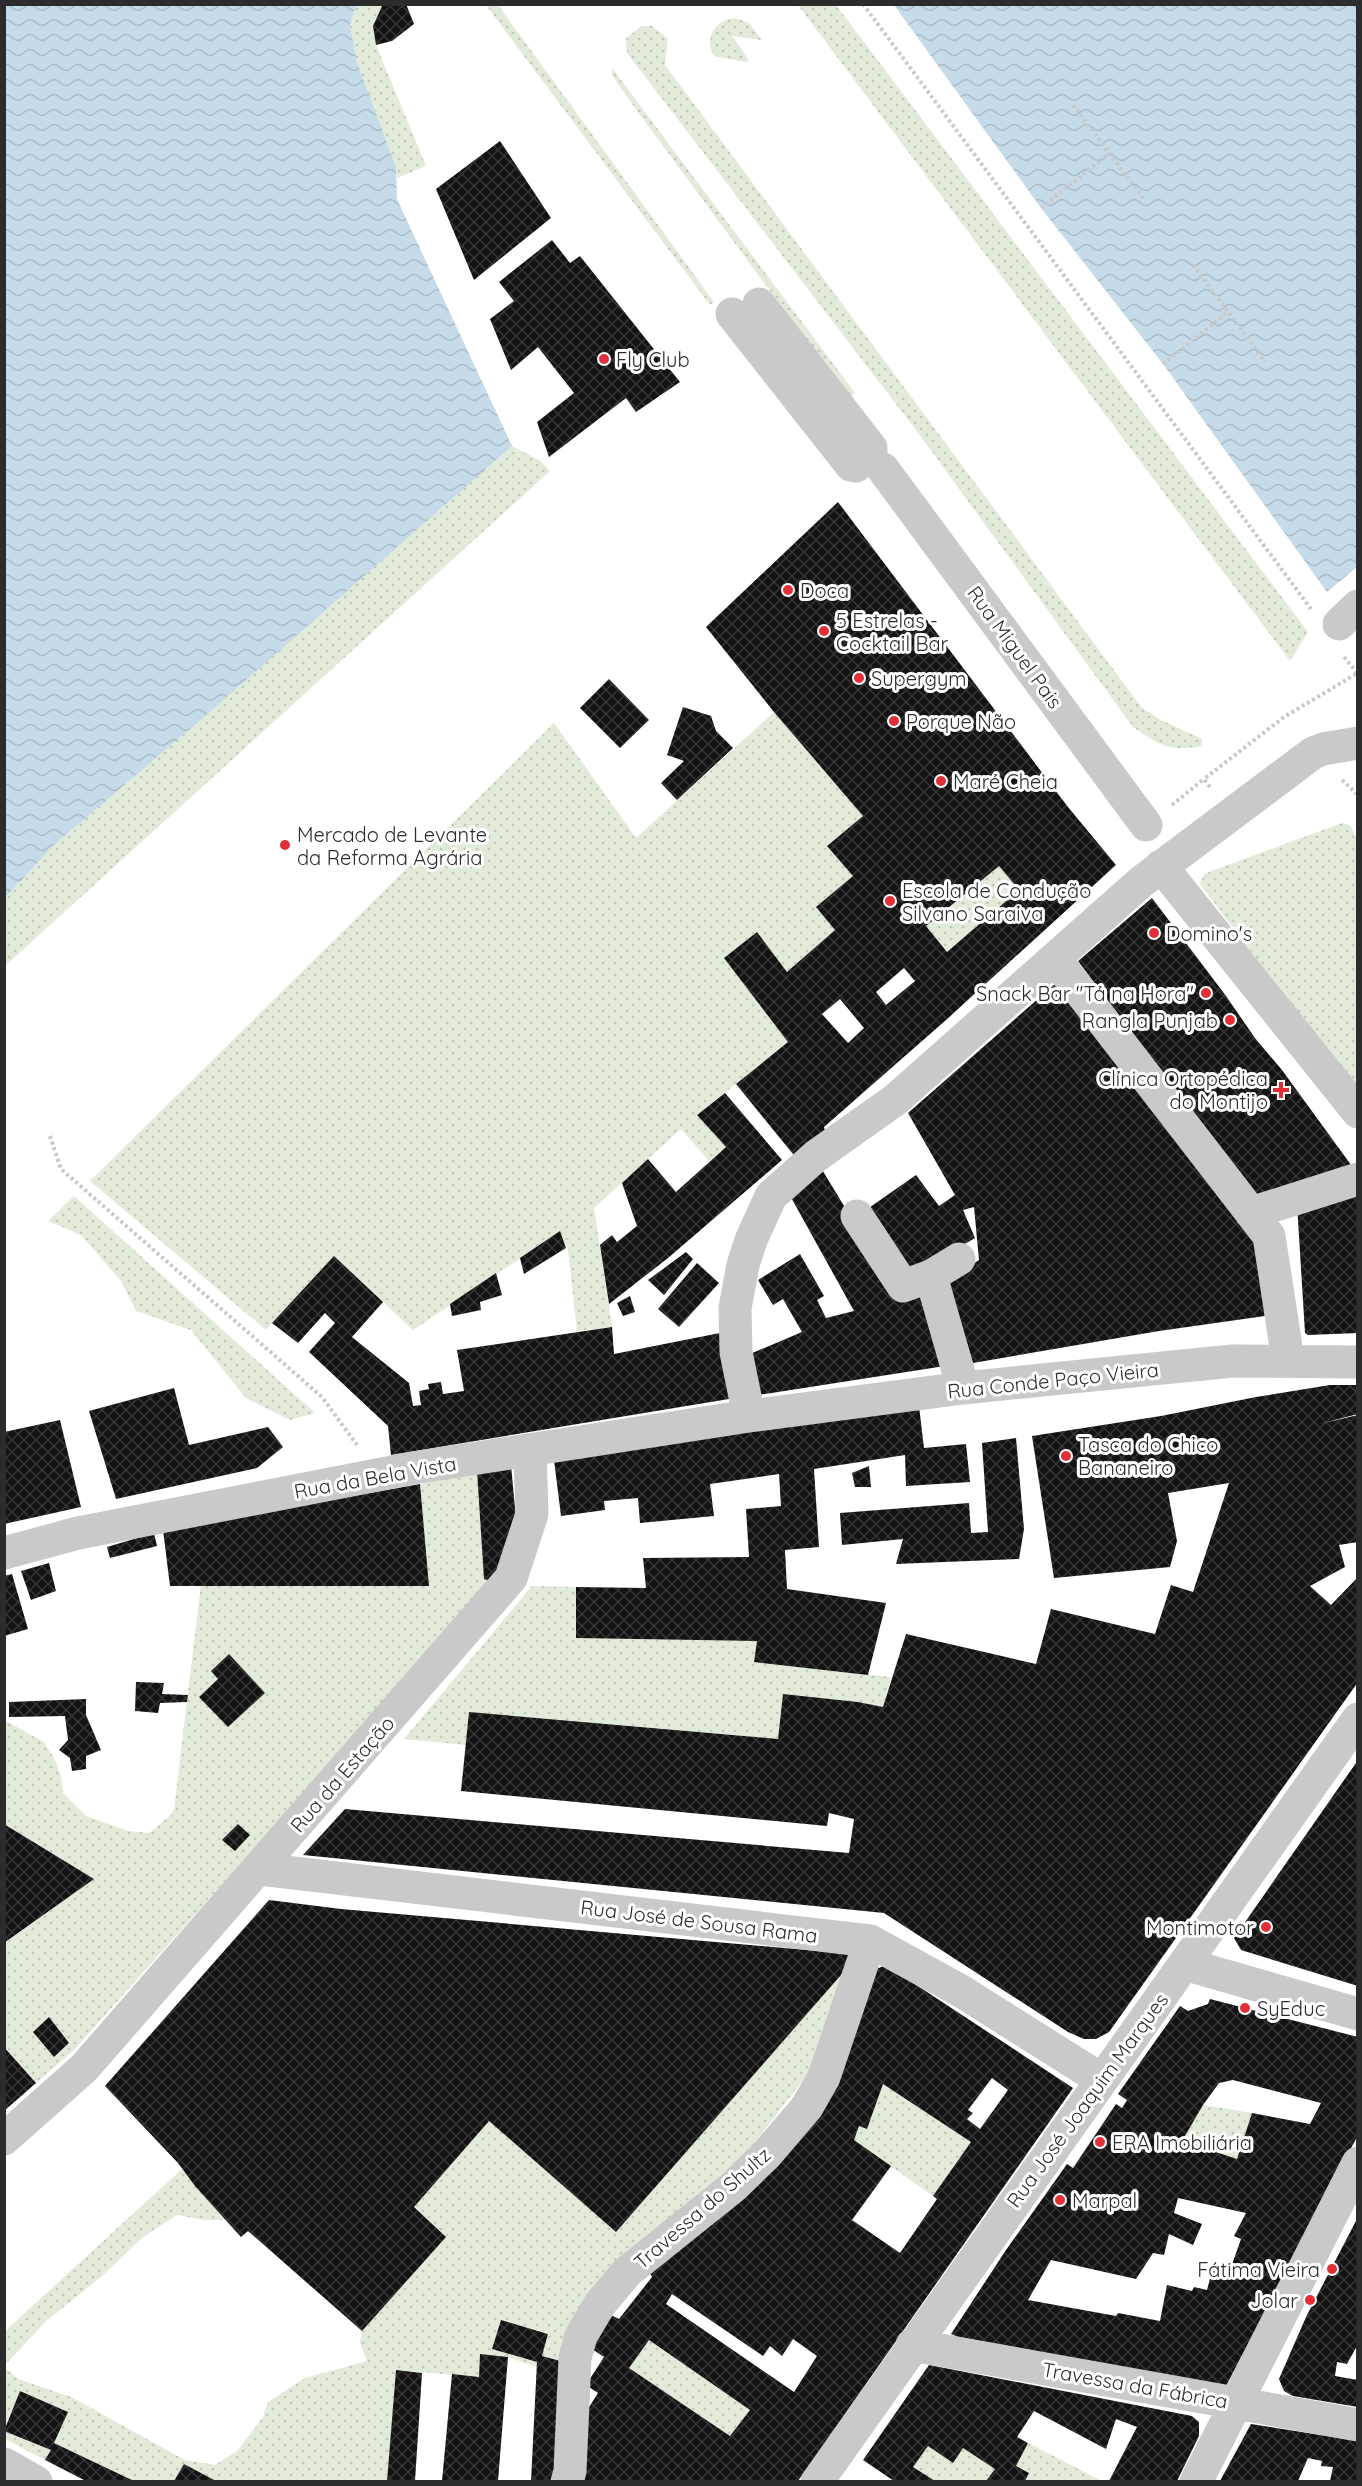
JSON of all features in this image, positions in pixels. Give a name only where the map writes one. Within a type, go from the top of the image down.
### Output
[{"type":"street","name":"Rua Miguel Pais","points":[[883,469],[1146,825]]},
{"type":"street","points":[[749,1416],[736,1352],[735,1308],[743,1265],[771,1196],[816,1156],[895,1100],[1151,874],[1317,751],[1358,743]]},
{"type":"street","points":[[1151,874],[1358,1112]]},
{"type":"street","points":[[1054,959],[1269,1236],[1288,1360]]},
{"type":"street","points":[[1251,1213],[1358,1179]]},
{"type":"street","points":[[857,1216],[903,1286],[931,1276],[959,1259]]},
{"type":"street","points":[[931,1276],[963,1389]]},
{"type":"street","name":"Rua Conde Paço Vieira","points":[[749,1416],[963,1389],[1233,1361],[1358,1362]]},
{"type":"street","name":"Rua da Bela Vista","points":[[4,1553],[78,1533],[378,1475],[749,1416]]},
{"type":"street","name":"Rua da Estação","points":[[4,2139],[84,2068],[260,1869],[511,1578],[532,1515],[530,1451]]},
{"type":"street","name":"Rua José Joaquim Marques","points":[[817,2481],[1358,1719]]},
{"type":"street","name":"Rua José de Sousa Rama","points":[[260,1869],[870,1941],[961,1991],[1102,2080]]},
{"type":"street","name":"Travessa do Shultz","points":[[567,2481],[570,2471],[575,2358],[581,2336],[600,2304],[627,2272],[733,2187],[766,2155],[807,2107],[824,2077],[870,1941]]},
{"type":"street","points":[[1184,1964],[1358,2014]]},
{"type":"street","points":[[1196,2481],[1358,2163]]},
{"type":"street","name":"Travessa da Fábrica","points":[[912,2345],[1358,2425]]},
{"type":"street","points":[[4,2464],[36,2481]]},
{"type":"path","points":[[863,4],[1337,623],[1357,674],[1284,717],[1146,825]]},
{"type":"path","points":[[1073,105],[1144,199]]},
{"type":"path","points":[[1041,208],[1109,154]]},
{"type":"path","points":[[1193,265],[1265,362]]},
{"type":"path","points":[[1163,364],[1228,312]]},
{"type":"path","points":[[1204,779],[1231,814]]},
{"type":"path","points":[[50,1136],[61,1169],[322,1397],[378,1475]]},
{"type":"green space","points":[[356,5],[383,5],[373,26],[376,45],[426,166],[397,178],[396,167],[357,62],[350,25]]},
{"type":"green space","points":[[486,5],[498,5],[714,302],[710,305]]},
{"type":"green space","points":[[798,5],[836,5],[1308,632],[1290,661]]},
{"type":"green space","points":[[735,18],[749,23],[762,40],[732,36],[749,60],[746,62],[714,56],[711,49],[713,31],[722,22]]},
{"type":"green space","points":[[642,26],[652,26],[668,39],[665,65],[1142,708],[1161,720],[1202,739],[1202,746],[1172,747],[1158,743],[1133,727],[919,434],[627,53],[626,38]]},
{"type":"green space","points":[[612,68],[855,393],[849,398],[627,97],[612,75]]},
{"type":"green space","points":[[512,446],[541,461],[550,471],[5,966],[5,898],[54,845]]},
{"type":"green space","points":[[774,712],[863,816],[827,845],[853,876],[817,907],[835,930],[787,972],[757,932],[724,958],[788,1042],[697,1115],[726,1147],[709,1161],[681,1129],[594,1208],[612,1327],[577,1331],[568,1250],[560,1232],[413,1330],[334,1256],[266,1330],[90,1181],[554,723],[636,838]]},
{"type":"green space","points":[[1342,823],[1350,825],[1358,841],[1357,1090],[1200,884],[1204,874]]},
{"type":"green space","points":[[999,866],[1019,890],[947,952],[926,926]]},
{"type":"green space","points":[[74,1196],[315,1413],[290,1420],[246,1398],[191,1330],[136,1311],[121,1281],[81,1235],[48,1221]]},
{"type":"green space","points":[[477,1471],[484,1579],[492,1582],[74,2050],[36,2083],[5,2047],[5,1943],[94,1879],[5,1824],[4,1720],[44,1742],[61,1776],[63,1793],[86,1816],[128,1831],[149,1833],[174,1810],[201,1584],[429,1585],[420,1484]]},
{"type":"green space","points":[[532,1586],[576,1587],[577,1638],[757,1641],[754,1662],[891,1677],[883,1707],[783,1694],[778,1739],[470,1712],[466,1745],[404,1739]]},
{"type":"green space","points":[[855,1959],[825,2052],[715,2194],[564,2362],[542,2356],[549,2333],[501,2320],[492,2349],[537,2362],[537,2367],[508,2357],[481,2354],[479,2377],[396,2370],[387,2481],[214,2481],[184,2464],[174,2481],[134,2481],[54,2443],[67,2412],[20,2391],[5,2427],[5,2367],[18,2379],[71,2397],[185,2460],[215,2465],[237,2451],[263,2417],[268,2402],[305,2378],[367,2361],[360,2343],[362,2331],[446,2237],[414,2207],[489,2121],[616,2232]]},
{"type":"green space","points":[[883,2084],[971,2142],[933,2196],[854,2140],[859,2126],[867,2129]]},
{"type":"green space","points":[[1203,2105],[1252,2113],[1237,2159],[1182,2141]]},
{"type":"green space","points":[[182,2169],[225,2220],[205,2220],[177,2215],[143,2237],[101,2277],[46,2321],[5,2365],[5,2331]]},
{"type":"green space","points":[[649,2340],[750,2410],[730,2436],[629,2368]]},
{"type":"green space","points":[[4,2431],[51,2450],[45,2460],[5,2439]]},
{"type":"green space","points":[[1028,2443],[1102,2481],[1025,2481],[1029,2473],[1016,2466]]},
{"type":"green space","points":[[928,2446],[953,2463],[963,2448],[995,2469],[986,2481],[935,2482],[913,2467]]},
{"type":"water","points":[[5,4],[356,5],[350,25],[357,62],[396,167],[397,199],[512,446],[205,716],[54,845],[5,898]]},
{"type":"water","points":[[894,5],[1357,5],[1357,567],[1327,592],[1163,364],[1041,208]]},
{"type":"building","points":[[383,4],[406,4],[414,24],[392,41],[376,45],[373,26]]},
{"type":"building","points":[[500,141],[551,218],[474,280],[436,189]]},
{"type":"building","name":"Fly Club","points":[[552,240],[570,263],[580,256],[680,382],[636,412],[626,398],[549,457],[537,422],[574,393],[538,347],[511,370],[490,319],[514,301],[499,282]]},
{"type":"building","points":[[838,502],[1068,807],[1116,865],[946,1020],[824,1127],[826,1135],[797,1159],[736,1084],[788,1042],[724,958],[757,932],[787,972],[835,930],[816,907],[853,876],[827,846],[863,816],[774,712],[706,627]],"holes":[[[999,866],[1019,890],[947,952],[926,926]],[[904,968],[915,981],[886,1005],[876,992]],[[840,999],[864,1028],[848,1043],[822,1014]]]},
{"type":"building","points":[[609,679],[649,720],[620,748],[580,708]]},
{"type":"building","points":[[683,707],[711,716],[716,731],[733,748],[677,800],[661,783],[684,761],[667,755]]},
{"type":"building","points":[[1152,898],[1354,1169],[1263,1202],[1078,961]]},
{"type":"building","points":[[1056,983],[1255,1244],[1265,1316],[1159,1331],[973,1363],[948,1281],[979,1260],[974,1207],[963,1210],[975,1238],[911,1275],[863,1212],[916,1175],[939,1206],[955,1195],[908,1113]]},
{"type":"building","points":[[725,1093],[782,1160],[668,1258],[609,1304],[600,1245],[612,1235],[617,1242],[637,1226],[622,1183],[648,1159],[676,1192],[726,1147],[697,1115]]},
{"type":"building","points":[[821,1168],[852,1219],[923,1292],[945,1366],[758,1395],[743,1357],[802,1332],[783,1299],[773,1305],[758,1280],[800,1254],[824,1296],[817,1300],[826,1318],[854,1311],[788,1192]]},
{"type":"building","points":[[1358,1192],[1358,1333],[1308,1335],[1305,1333],[1297,1204]]},
{"type":"building","points":[[560,1231],[566,1248],[524,1274],[520,1258]]},
{"type":"building","points":[[686,1252],[693,1259],[664,1295],[648,1280]]},
{"type":"building","points":[[334,1256],[383,1302],[352,1337],[409,1383],[413,1406],[421,1405],[419,1391],[429,1389],[428,1384],[441,1382],[443,1394],[464,1391],[457,1350],[612,1327],[614,1354],[725,1332],[735,1398],[391,1455],[388,1426],[309,1352],[335,1323],[325,1313],[298,1343],[272,1323]]},
{"type":"building","points":[[697,1263],[719,1283],[679,1327],[658,1309]]},
{"type":"building","points":[[496,1273],[502,1295],[480,1302],[481,1310],[452,1316],[450,1304]]},
{"type":"building","points":[[630,1296],[635,1312],[623,1316],[617,1303]]},
{"type":"building","points":[[1330,1385],[1358,1385],[1358,1414],[1319,1424],[1358,1415],[1358,1542],[1339,1545],[1345,1567],[1310,1586],[1331,1605],[1358,1577],[1358,1682],[1109,2032],[1096,2039],[1084,2039],[1068,2032],[884,1913],[303,1855],[345,1809],[849,1853],[854,1819],[829,1813],[827,1826],[461,1791],[469,1712],[778,1739],[783,1694],[883,1707],[906,1634],[1036,1664],[1051,1609],[1155,1634],[1171,1585],[1193,1592],[1229,1483],[1168,1493],[1177,1541],[1170,1567],[1054,1578],[1032,1436],[1161,1416]]},
{"type":"building","points":[[174,1388],[189,1445],[268,1427],[283,1447],[257,1468],[116,1499],[89,1411]]},
{"type":"building","points":[[919,1406],[924,1448],[966,1444],[970,1482],[906,1486],[905,1455],[814,1469],[819,1547],[785,1550],[787,1589],[886,1603],[868,1675],[754,1662],[757,1641],[576,1638],[576,1587],[646,1588],[643,1558],[749,1557],[746,1509],[781,1506],[779,1474],[710,1484],[714,1516],[640,1523],[638,1498],[604,1501],[605,1510],[561,1516],[554,1460]]},
{"type":"building","points":[[60,1420],[81,1507],[4,1524],[4,1432]]},
{"type":"building","points":[[1016,1438],[1024,1529],[1019,1559],[896,1564],[903,1539],[842,1545],[840,1513],[969,1503],[971,1533],[988,1532],[982,1443]]},
{"type":"building","points":[[511,1465],[517,1530],[492,1582],[484,1579],[477,1471]]},
{"type":"building","points":[[869,1466],[871,1487],[855,1487],[852,1473]]},
{"type":"building","points":[[420,1484],[429,1586],[170,1586],[163,1530]]},
{"type":"building","points":[[154,1533],[157,1546],[110,1558],[107,1547]]},
{"type":"building","points":[[49,1563],[56,1591],[31,1600],[21,1571]]},
{"type":"building","points":[[12,1574],[28,1629],[4,1636],[4,1576]]},
{"type":"building","points":[[229,1654],[265,1693],[228,1727],[199,1697],[218,1679],[211,1671]]},
{"type":"building","points":[[136,1682],[164,1683],[162,1694],[188,1695],[187,1702],[160,1703],[158,1713],[135,1711]]},
{"type":"building","points":[[86,1699],[86,1715],[101,1750],[86,1756],[86,1769],[72,1771],[70,1758],[59,1750],[68,1740],[65,1716],[9,1717],[9,1702]]},
{"type":"building","points":[[1358,1760],[1358,1986],[1241,1950],[1234,1938]]},
{"type":"building","points":[[4,1824],[94,1879],[4,1943]]},
{"type":"building","points":[[238,1824],[250,1835],[235,1851],[222,1840]]},
{"type":"building","points":[[269,1900],[341,1909],[853,1954],[855,1959],[616,2232],[489,2121],[414,2207],[446,2237],[362,2331],[248,2231],[241,2237],[195,2186],[178,2163],[105,2086]]},
{"type":"building","points":[[886,1965],[1073,2088],[798,2481],[579,2481],[579,2423],[598,2393],[586,2385],[604,2357],[589,2347],[607,2313],[619,2319],[652,2277],[646,2266],[738,2192],[867,1973]],"holes":[[[992,2078],[1008,2090],[980,2129],[967,2119],[973,2113],[968,2110]],[[883,2084],[971,2142],[933,2196],[937,2199],[900,2253],[852,2220],[891,2166],[854,2140],[859,2126],[867,2129]],[[672,2294],[763,2356],[770,2346],[782,2356],[793,2339],[817,2356],[794,2392],[666,2304]],[[649,2340],[750,2410],[730,2436],[629,2368]]]},
{"type":"building","points":[[1210,1999],[1358,2037],[1358,2135],[1226,2386],[951,2334],[1006,2250],[1067,2164],[1073,2168],[1116,2104],[1122,2108],[1127,2100],[1118,2094],[1180,2006],[1188,2011],[1208,2004]],"holes":[[[1233,2080],[1321,2103],[1310,2124],[1252,2113],[1237,2159],[1182,2141],[1219,2083]],[[1178,2198],[1246,2213],[1234,2236],[1241,2239],[1229,2273],[1212,2271],[1207,2290],[1194,2287],[1192,2291],[1167,2285],[1160,2321],[1118,2313],[1116,2316],[1028,2300],[1051,2260],[1136,2279],[1153,2253],[1164,2255],[1169,2234],[1193,2245],[1202,2224],[1174,2213]]]},
{"type":"building","points":[[49,2017],[69,2043],[54,2057],[33,2032]]},
{"type":"building","points":[[4,2047],[36,2083],[4,2111]]},
{"type":"building","points":[[1358,2217],[1358,2344],[1347,2364],[1337,2362],[1335,2376],[1358,2380],[1358,2407],[1293,2396],[1284,2391],[1279,2379],[1306,2317]]},
{"type":"building","points":[[501,2320],[548,2334],[542,2356],[564,2362],[555,2481],[531,2481],[537,2362],[492,2349]]},
{"type":"building","points":[[480,2354],[508,2357],[498,2481],[442,2481],[452,2374],[479,2377]]},
{"type":"building","points":[[929,2365],[1192,2416],[1199,2422],[1199,2436],[1177,2481],[1109,2481],[1137,2427],[1116,2419],[1106,2449],[1034,2411],[1017,2437],[1028,2443],[1016,2466],[1029,2473],[1025,2481],[986,2481],[995,2469],[963,2448],[953,2463],[928,2446],[913,2467],[935,2481],[894,2481],[863,2460]]},
{"type":"building","points":[[396,2370],[422,2373],[415,2481],[387,2481]]},
{"type":"building","points":[[20,2391],[68,2412],[54,2443],[134,2481],[86,2481],[45,2460],[51,2450],[4,2431]]},
{"type":"building","points":[[1251,2424],[1358,2441],[1358,2481],[1330,2481],[1333,2467],[1321,2466],[1322,2461],[1308,2458],[1298,2481],[1220,2481]]},
{"type":"building","points":[[184,2464],[216,2481],[174,2481]]},
{"type":"place","name":"Fly Club","points":[[604,359]]},
{"type":"place","name":"Doca","points":[[788,590]]},
{"type":"place","name":"5 Estrelas - Cocktail Bar","points":[[824,631]]},
{"type":"place","name":"Supergym","points":[[859,678]]},
{"type":"place","name":"Porque Não","points":[[894,721]]},
{"type":"place","name":"Maré Cheia","points":[[941,781]]},
{"type":"place","name":"Mercado de Levante da Reforma Agrária","points":[[285,845]]},
{"type":"place","name":"Escola de Condução Silvano Saraiva","points":[[890,901]]},
{"type":"place","name":"Domino's","points":[[1154,933]]},
{"type":"place","name":"Snack Bar \"Tá na Hora\"","points":[[1206,993]]},
{"type":"place","name":"Rangla Punjab","points":[[1230,1020]]},
{"type":"place","name":"Clínica Ortopédica do Montijo","points":[[1281,1090]]},
{"type":"place","name":"Tasca do Chico Bananeiro","points":[[1066,1456]]},
{"type":"place","name":"Montimotor","points":[[1266,1927]]},
{"type":"place","name":"SyEduc","points":[[1245,2008]]},
{"type":"place","name":"ERA Imobiliária","points":[[1100,2142]]},
{"type":"place","name":"Marpal","points":[[1060,2200]]},
{"type":"place","name":"Fátima Vieira","points":[[1332,2269]]},
{"type":"place","name":"Jolar","points":[[1310,2300]]}]
